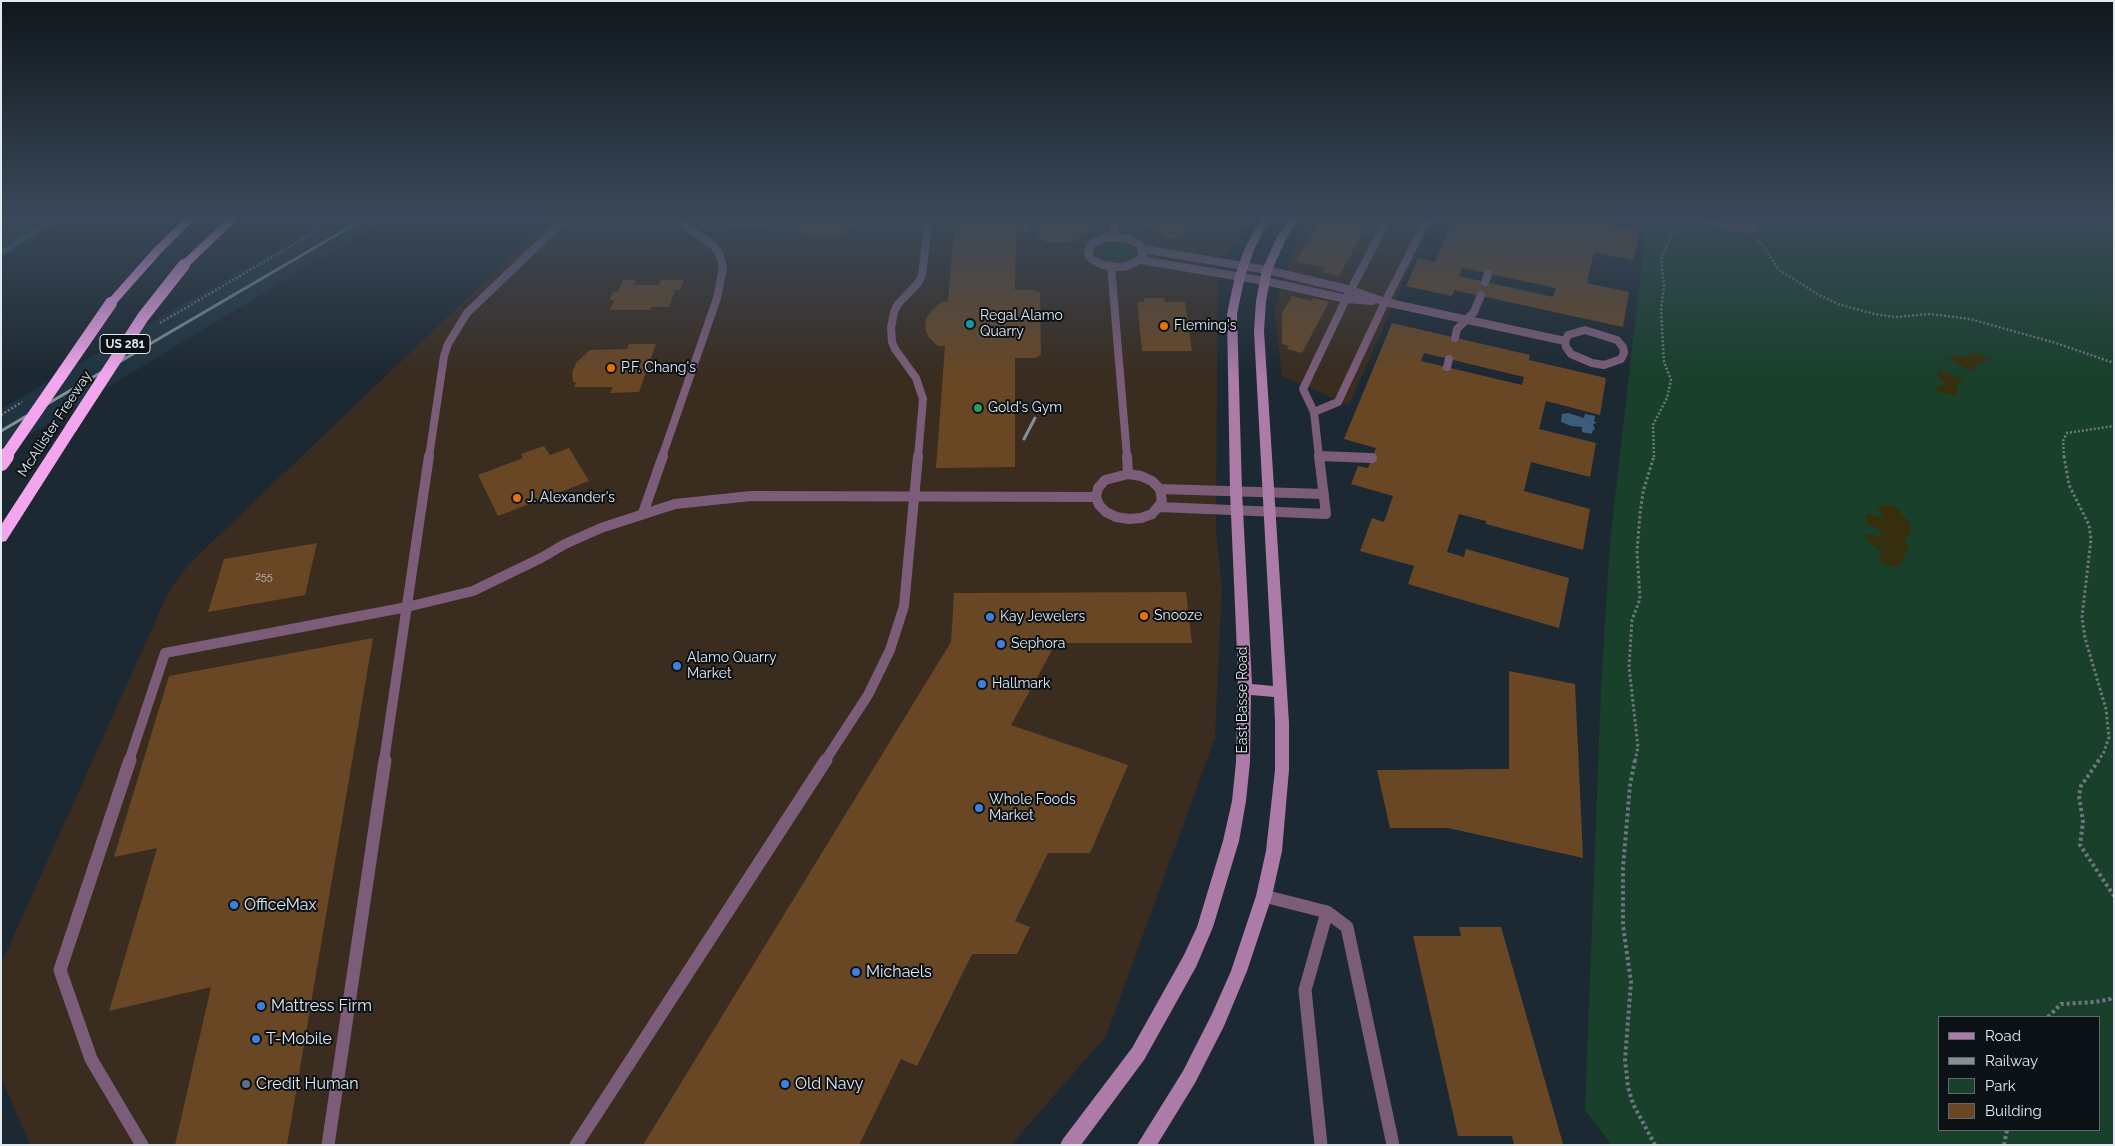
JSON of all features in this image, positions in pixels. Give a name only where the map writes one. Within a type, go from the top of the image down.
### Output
[{"type":"highway","name":"McAllister Freeway","points":[[1,463],[111,303],[140,270]]},
{"type":"highway","name":"McAllister Freeway","points":[[1,537],[143,317],[180,270]]},
{"type":"main road","points":[[1146,1145],[1189,1077],[1218,1020],[1240,970],[1264,896],[1274,851],[1282,770],[1280,692],[1259,331],[1261,301],[1267,270]]},
{"type":"main road","name":"East Basse Road","points":[[1069,1145],[1138,1054],[1190,961],[1205,927],[1229,849],[1239,801],[1243,762],[1245,689],[1236,510],[1232,314],[1242,271]]},
{"type":"main road","points":[[1245,689],[1280,692]]},
{"type":"lane","points":[[328,1145],[444,356],[448,344],[467,313],[511,270]]},
{"type":"lane","points":[[643,513],[717,298],[723,270]]},
{"type":"lane","points":[[576,1145],[882,671],[904,606],[915,496],[922,392],[916,378],[895,349],[892,342],[891,328],[894,312],[898,304],[918,283],[923,270]]},
{"type":"lane","points":[[1111,270],[1128,474]]},
{"type":"lane","points":[[1237,270],[1255,270]]},
{"type":"lane","points":[[1269,270],[1351,290],[1385,302],[1565,341]]},
{"type":"lane","points":[[1159,508],[1326,514],[1314,412],[1303,389],[1361,270]]},
{"type":"lane","points":[[1314,412],[1338,402],[1401,270]]},
{"type":"lane","points":[[1242,271],[1265,281],[1346,299],[1385,302]]},
{"type":"lane","points":[[1485,282],[1488,274]]},
{"type":"lane","points":[[1455,338],[1457,329],[1474,312],[1481,296]]},
{"type":"lane","points":[[1575,332],[1596,332],[1617,340],[1623,347],[1624,353],[1621,359],[1614,363],[1592,363],[1572,354],[1566,348],[1565,341],[1568,335],[1575,332]]},
{"type":"lane","points":[[1319,456],[1372,458]]},
{"type":"lane","points":[[1160,489],[1162,502],[1159,508],[1152,514],[1141,518],[1122,518],[1106,512],[1099,505],[1096,497],[1098,488],[1105,480],[1128,474],[1147,478],[1160,489],[1324,494]]},
{"type":"lane","points":[[142,1145],[91,1059],[60,970],[164,653],[407,607],[473,592],[565,544],[601,528],[675,504],[735,497],[1096,497]]},
{"type":"lane","points":[[1264,896],[1327,912],[1347,927],[1393,1145]]},
{"type":"lane","points":[[1321,1145],[1305,990],[1327,912]]},
{"type":"path","points":[[153,327],[249,270]]},
{"type":"path","points":[[1655,1145],[1633,1104],[1628,1087],[1625,1060],[1631,982],[1623,926],[1623,868],[1626,822],[1638,737],[1630,687],[1629,658],[1632,620],[1640,598],[1637,551],[1640,514],[1643,492],[1654,457],[1652,431],[1666,398],[1671,380],[1664,362],[1661,310],[1664,286],[1662,270]]},
{"type":"path","points":[[1780,270],[1819,296],[1838,304],[1874,314],[1896,316],[1930,314],[1970,319],[2056,343],[2114,363]]},
{"type":"path","points":[[1,415],[26,400]]},
{"type":"path","points":[[2114,426],[2067,433],[2063,442],[2063,451],[2069,485],[2089,525],[2091,539],[2082,617],[2085,638],[2106,709],[2109,738],[2104,752],[2081,786],[2079,796],[2083,822],[2080,845],[2114,896]]},
{"type":"path","points":[[2049,1016],[2061,1004],[2095,1002],[2110,999],[2114,996]]},
{"type":"path","points":[[2004,1145],[2007,1131]]},
{"type":"shaded area","points":[[241,270],[301,270],[1,452],[1,409]]},
{"type":"shaded area","name":"Alamo Quarry Market","points":[[496,270],[1218,270],[1216,530],[1222,587],[1215,738],[1106,1036],[1011,1145],[30,1145],[1,1077],[1,964],[168,593],[189,564]]},
{"type":"shaded area","points":[[1287,270],[1409,270],[1349,405],[1282,376],[1274,309]]},
{"type":"green space","points":[[1641,270],[2114,270],[2114,1145],[1612,1145],[1585,1110],[1601,688],[1610,541]]},
{"type":"sand","points":[[1969,353],[1980,354],[1989,360],[1976,365],[1970,371],[1949,358],[1952,355],[1970,357]]},
{"type":"sand","points":[[1938,371],[1946,372],[1963,380],[1957,386],[1957,396],[1945,394],[1934,389],[1945,384],[1937,374]]},
{"type":"sand","points":[[1885,505],[1894,506],[1910,523],[1911,532],[1905,540],[1909,550],[1904,555],[1902,564],[1897,567],[1890,567],[1882,563],[1879,557],[1882,552],[1868,541],[1864,534],[1881,537],[1881,531],[1868,524],[1866,517],[1867,514],[1871,514],[1885,517],[1877,508]]},
{"type":"water","points":[[1568,413],[1584,418],[1585,414],[1595,416],[1594,421],[1597,423],[1593,424],[1595,430],[1593,430],[1592,434],[1582,432],[1582,427],[1571,426],[1561,422],[1562,414]]},
{"type":"building","points":[[951,270],[1015,270],[1015,290],[1035,290],[1040,293],[1041,355],[1035,358],[1015,358],[1015,467],[936,468],[945,346],[938,346],[929,338],[925,329],[926,319],[932,310],[942,302],[948,302]]},
{"type":"building","points":[[1324,270],[1342,270],[1339,276],[1323,272]]},
{"type":"building","points":[[1413,270],[1461,270],[1459,276],[1553,297],[1556,288],[1474,270],[1590,270],[1587,283],[1629,292],[1623,327],[1454,290],[1452,296],[1406,286]]},
{"type":"building","points":[[623,280],[636,280],[633,285],[659,285],[661,280],[684,280],[680,290],[675,290],[669,307],[651,307],[650,310],[610,310],[614,300],[609,300],[613,292],[618,292]]},
{"type":"building","points":[[1292,296],[1311,301],[1313,298],[1329,302],[1302,353],[1287,349],[1289,346],[1282,344],[1282,313]]},
{"type":"building","name":"Fleming's","points":[[1144,298],[1164,298],[1165,302],[1185,302],[1192,351],[1142,351],[1137,302],[1144,302]]},
{"type":"building","points":[[1392,323],[1530,355],[1529,360],[1606,378],[1600,415],[1546,401],[1539,429],[1596,443],[1590,477],[1531,462],[1524,491],[1590,509],[1583,550],[1486,524],[1486,521],[1459,514],[1447,552],[1464,557],[1466,549],[1569,578],[1559,628],[1408,584],[1414,566],[1360,551],[1372,518],[1384,522],[1393,496],[1351,484],[1358,466],[1368,468],[1376,448],[1344,439]],"holes":[[[1424,353],[1524,377],[1522,385],[1421,361]]]},
{"type":"building","name":"P.F. Chang's","points":[[629,344],[656,344],[639,392],[610,393],[613,387],[574,387],[576,382],[573,382],[572,373],[576,363],[590,350],[627,349]]},
{"type":"building","name":"J. Alexander's","points":[[544,446],[550,455],[569,448],[589,481],[498,516],[478,475],[523,458],[521,454]]},
{"type":"building","points":[[317,543],[305,595],[208,612],[224,559]]},
{"type":"building","points":[[1186,592],[1192,643],[1056,643],[1011,725],[1128,765],[1090,853],[1048,853],[1015,921],[1030,927],[1017,954],[972,954],[917,1066],[901,1059],[859,1145],[643,1145],[951,642],[954,593]]},
{"type":"building","points":[[373,638],[287,1145],[175,1145],[211,987],[109,1011],[157,848],[114,857],[169,676]]},
{"type":"building","points":[[1509,671],[1575,684],[1583,858],[1448,828],[1390,828],[1377,770],[1509,769]]},
{"type":"building","points":[[1459,927],[1501,927],[1563,1144],[1514,1144],[1512,1136],[1458,1136],[1413,936],[1461,936]]},
{"type":"railway","points":[[1,431],[276,270]]},
{"type":"railway","points":[[1024,439],[1035,418]]},
{"type":"place","name":"Regal Alamo Quarry","points":[[970,324]]},
{"type":"place","name":"Fleming's","points":[[1164,326]]},
{"type":"place","name":"P.F. Chang's","points":[[611,368]]},
{"type":"place","name":"Gold's Gym","points":[[978,408]]},
{"type":"place","name":"J. Alexander's","points":[[517,498]]},
{"type":"place","name":"Snooze","points":[[1144,616]]},
{"type":"place","name":"Kay Jewelers","points":[[990,617]]},
{"type":"place","name":"Sephora","points":[[1001,644]]},
{"type":"place","name":"Alamo Quarry Market","points":[[677,666]]},
{"type":"place","name":"Hallmark","points":[[982,684]]},
{"type":"place","name":"Whole Foods Market","points":[[979,808]]},
{"type":"place","name":"OfficeMax","points":[[234,905]]},
{"type":"place","name":"Michaels","points":[[856,972]]},
{"type":"place","name":"Mattress Firm","points":[[261,1006]]},
{"type":"place","name":"T-Mobile","points":[[256,1039]]},
{"type":"place","name":"Credit Human","points":[[246,1084]]},
{"type":"place","name":"Old Navy","points":[[785,1084]]}]
